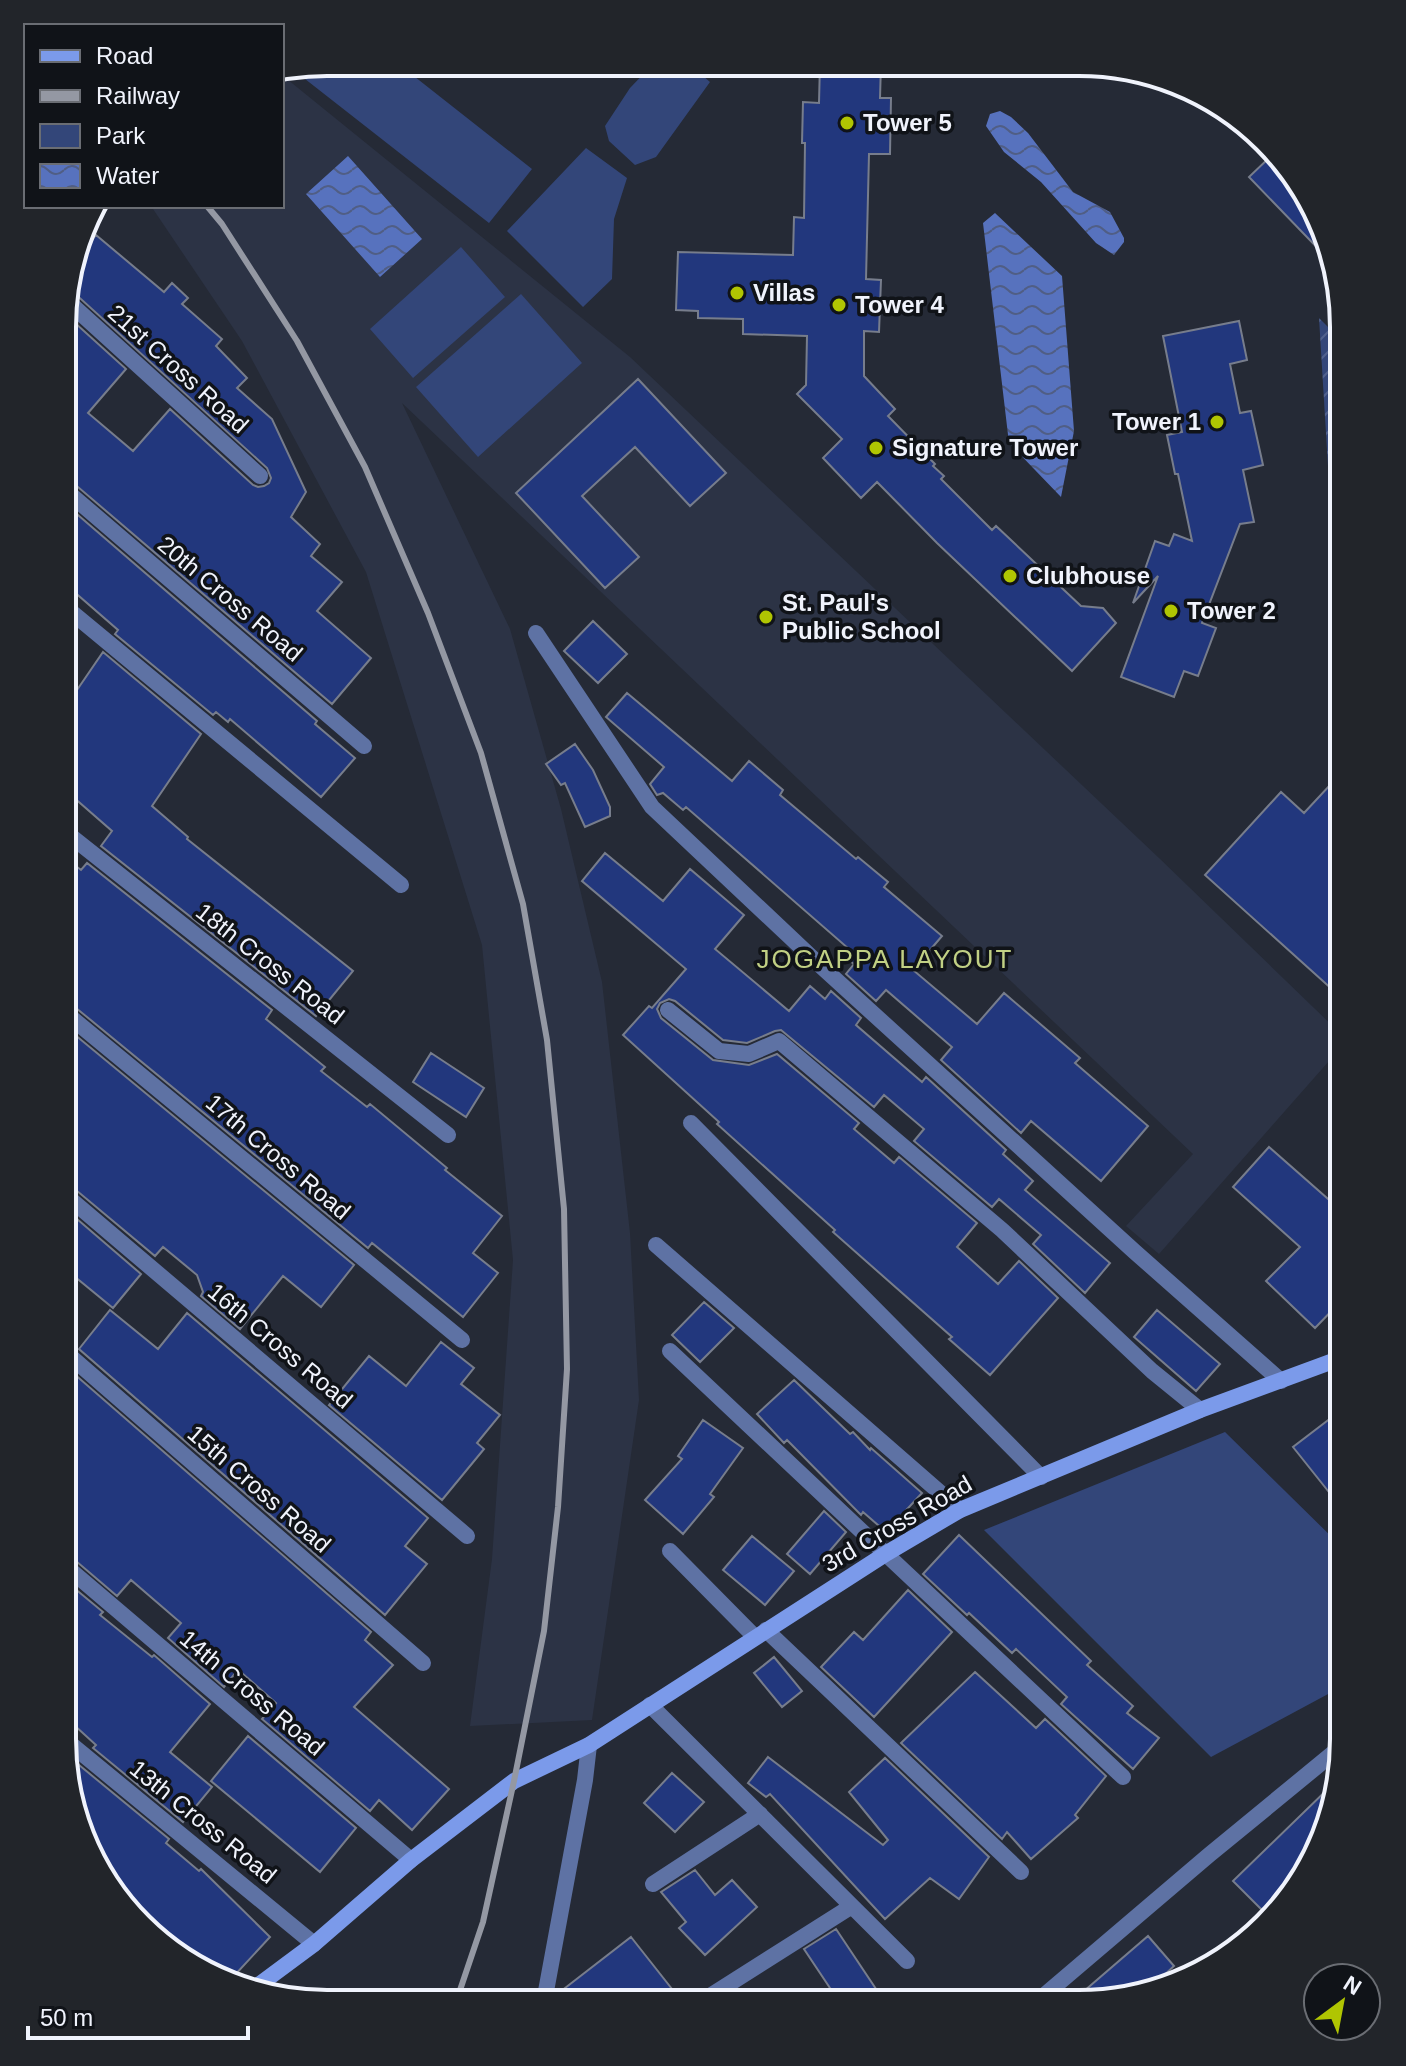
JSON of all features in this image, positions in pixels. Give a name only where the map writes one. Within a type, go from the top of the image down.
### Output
[{"type":"main road","name":"3rd Cross Road","points":[[264,1981],[314,1944],[411,1860],[514,1781],[589,1745],[887,1553],[960,1510],[1200,1410],[1329,1363]]},
{"type":"street","name":"21st Cross Road","points":[[77,310],[260,476]]},
{"type":"street","name":"20th Cross Road","points":[[76,499],[364,746]]},
{"type":"street","points":[[76,616],[401,885]]},
{"type":"street","points":[[536,633],[652,807],[1123,1242],[1281,1381]]},
{"type":"street","name":"18th Cross Road","points":[[76,840],[448,1135]]},
{"type":"street","points":[[668,1010],[719,1051],[749,1054],[779,1041],[1002,1230],[1152,1371],[1200,1410]]},
{"type":"street","name":"17th Cross Road","points":[[76,1022],[462,1340]]},
{"type":"street","points":[[691,1123],[1041,1477]]},
{"type":"street","name":"16th Cross Road","points":[[76,1204],[467,1536]]},
{"type":"street","points":[[656,1245],[960,1510]]},
{"type":"street","points":[[670,1351],[1123,1777]]},
{"type":"street","name":"15th Cross Road","points":[[76,1361],[423,1663]]},
{"type":"street","points":[[670,1551],[1021,1872]]},
{"type":"street","name":"14th Cross Road","points":[[76,1575],[411,1860]]},
{"type":"street","points":[[650,1705],[907,1961]]},
{"type":"street","points":[[546,1990],[589,1745]]},
{"type":"street","name":"13th Cross Road","points":[[77,1749],[314,1944]]},
{"type":"street","points":[[1050,1990],[1329,1757]]},
{"type":"street","points":[[653,1884],[760,1814]]},
{"type":"street","points":[[720,1990],[852,1906]]},
{"type":"shaded area","points":[[287,79],[630,357],[1330,1023],[1329,1060],[1159,1254],[1126,1226],[1193,1154],[402,403],[510,629],[561,809],[602,982],[630,1233],[639,1400],[592,1720],[470,1726],[492,1559],[513,1260],[482,945],[366,572],[242,341],[152,208],[284,208],[284,80]]},
{"type":"green space","points":[[414,76],[532,169],[489,223],[303,77]]},
{"type":"green space","points":[[642,76],[703,76],[710,82],[656,157],[635,165],[609,141],[605,126]]},
{"type":"green space","points":[[586,148],[627,178],[614,219],[612,279],[583,307],[507,231]]},
{"type":"green space","points":[[461,247],[505,297],[413,378],[370,329]]},
{"type":"green space","points":[[521,294],[582,363],[478,457],[416,387]]},
{"type":"green space","points":[[1319,318],[1330,329],[1330,497]]},
{"type":"green space","points":[[1225,1432],[1329,1534],[1329,1694],[1211,1757],[984,1530]]},
{"type":"water","points":[[1000,111],[1028,133],[1073,192],[1110,212],[1124,238],[1114,255],[1096,243],[1041,182],[1004,152],[986,126],[990,114]]},
{"type":"water","points":[[348,156],[422,239],[380,277],[306,194]]},
{"type":"water","points":[[995,213],[1062,276],[1074,431],[1061,497],[1009,443],[983,223]]},
{"type":"building","points":[[820,76],[881,76],[880,98],[891,98],[890,154],[869,154],[866,279],[881,280],[879,332],[864,331],[864,376],[895,409],[888,416],[935,464],[933,466],[944,476],[941,479],[992,530],[996,526],[1081,606],[1103,608],[1116,623],[1072,671],[877,482],[861,498],[823,458],[842,439],[797,394],[806,385],[807,336],[743,334],[743,319],[698,318],[698,311],[676,310],[678,252],[793,255],[794,217],[804,218],[803,102],[819,103]]},
{"type":"building","points":[[1266,160],[1296,201],[1316,246],[1249,177]]},
{"type":"building","points":[[96,235],[164,292],[172,283],[188,298],[182,304],[222,339],[216,346],[247,378],[237,388],[272,419],[306,492],[291,517],[320,544],[311,556],[342,582],[317,611],[371,658],[332,704],[76,485],[76,324],[126,369],[88,413],[133,451],[170,409],[253,485],[264,486],[271,478],[267,468],[78,296]]},
{"type":"building","points":[[1239,321],[1247,360],[1230,364],[1240,413],[1251,411],[1263,465],[1243,470],[1254,522],[1240,524],[1202,623],[1216,628],[1198,676],[1184,671],[1174,697],[1121,677],[1158,576],[1133,603],[1155,541],[1169,546],[1174,534],[1192,541],[1167,435],[1182,432],[1163,336]]},
{"type":"building","points":[[638,379],[726,473],[690,506],[635,447],[582,496],[639,557],[605,588],[516,493]]},
{"type":"building","points":[[76,513],[317,721],[315,724],[355,758],[321,797],[230,719],[228,722],[216,712],[213,715],[115,634],[118,630],[76,593]]},
{"type":"building","points":[[593,621],[627,654],[598,683],[564,651]]},
{"type":"building","points":[[103,652],[201,734],[152,806],[187,839],[353,971],[316,1016],[101,846],[112,831],[76,800],[76,691]]},
{"type":"building","points":[[627,693],[732,781],[749,761],[783,790],[780,795],[888,882],[884,887],[942,936],[913,970],[977,1024],[1004,993],[1080,1058],[1075,1063],[1148,1126],[1101,1181],[1031,1121],[1021,1133],[941,1060],[952,1047],[886,990],[876,1001],[846,974],[854,964],[843,956],[849,949],[686,807],[683,810],[663,793],[657,795],[650,784],[664,767],[606,717]]},
{"type":"building","points":[[575,744],[593,770],[610,807],[610,816],[585,827],[565,783],[561,785],[546,764]]},
{"type":"building","points":[[1330,785],[1330,987],[1205,875],[1281,792],[1304,813]]},
{"type":"building","points":[[605,853],[663,901],[690,869],[744,915],[715,949],[789,1011],[810,986],[825,999],[831,991],[861,1018],[856,1025],[922,1082],[926,1077],[1006,1150],[1003,1154],[1033,1181],[1025,1190],[1110,1263],[1085,1293],[1033,1244],[1041,1235],[999,1199],[992,1207],[914,1141],[924,1129],[884,1095],[874,1107],[781,1030],[747,1043],[723,1040],[675,1001],[669,999],[660,1003],[657,1009],[661,1018],[713,1060],[749,1065],[777,1054],[859,1123],[854,1129],[894,1163],[899,1157],[977,1223],[957,1247],[998,1284],[1019,1261],[1058,1298],[990,1375],[949,1339],[952,1337],[833,1232],[835,1230],[623,1035],[686,969],[582,881]]},
{"type":"building","points":[[87,863],[272,1010],[266,1019],[325,1067],[321,1071],[367,1107],[370,1104],[502,1216],[473,1253],[498,1273],[463,1317],[372,1243],[368,1248],[76,1008],[76,866],[81,870]]},
{"type":"building","points":[[76,1036],[354,1265],[321,1307],[283,1276],[240,1329],[201,1296],[203,1292],[197,1275],[163,1247],[155,1256],[76,1190]]},
{"type":"building","points":[[431,1053],[484,1088],[466,1117],[413,1082]]},
{"type":"building","points":[[1269,1147],[1329,1200],[1329,1313],[1315,1328],[1266,1281],[1300,1247],[1233,1187]]},
{"type":"building","points":[[76,1218],[141,1274],[113,1308],[76,1278]]},
{"type":"building","points":[[704,1302],[734,1328],[700,1362],[672,1335]]},
{"type":"building","points":[[110,1310],[158,1349],[187,1313],[428,1518],[405,1546],[427,1564],[385,1615],[79,1349]]},
{"type":"building","points":[[1157,1310],[1220,1364],[1196,1391],[1134,1337]]},
{"type":"building","points":[[441,1342],[474,1368],[461,1384],[500,1415],[477,1443],[484,1449],[442,1500],[329,1405],[369,1356],[406,1386]]},
{"type":"building","points":[[76,1376],[371,1632],[365,1640],[393,1665],[354,1707],[449,1789],[412,1830],[379,1800],[370,1811],[262,1719],[276,1703],[242,1673],[237,1671],[224,1687],[168,1638],[181,1623],[131,1580],[117,1596],[76,1561]]},
{"type":"building","points":[[794,1380],[850,1434],[853,1432],[922,1493],[886,1532],[863,1512],[861,1515],[757,1414]]},
{"type":"building","points":[[1329,1419],[1329,1492],[1293,1447]]},
{"type":"building","points":[[703,1420],[743,1448],[710,1494],[714,1497],[683,1534],[645,1500],[682,1459],[678,1456]]},
{"type":"building","points":[[824,1511],[846,1532],[810,1574],[787,1554]]},
{"type":"building","points":[[959,1535],[1091,1661],[1087,1665],[1133,1706],[1127,1713],[1159,1738],[1133,1769],[1061,1704],[1067,1697],[1016,1649],[1012,1653],[923,1574]]},
{"type":"building","points":[[752,1536],[794,1571],[765,1605],[723,1570]]},
{"type":"building","points":[[76,1590],[103,1612],[100,1615],[152,1657],[154,1655],[210,1704],[170,1752],[212,1787],[183,1822],[93,1748],[96,1745],[76,1727]]},
{"type":"building","points":[[908,1590],[952,1632],[874,1717],[821,1667],[854,1632],[863,1640]]},
{"type":"building","points":[[774,1657],[802,1691],[782,1707],[754,1673]]},
{"type":"building","points":[[975,1672],[1036,1728],[1045,1719],[1106,1776],[1075,1815],[1078,1818],[1031,1859],[1007,1832],[1002,1839],[901,1743]]},
{"type":"building","points":[[248,1736],[356,1828],[320,1872],[211,1781]]},
{"type":"building","points":[[768,1757],[883,1845],[888,1840],[849,1792],[885,1758],[989,1857],[959,1899],[930,1878],[885,1919],[770,1794],[766,1797],[748,1783]]},
{"type":"building","points":[[78,1766],[169,1839],[166,1843],[199,1871],[201,1869],[270,1937],[237,1973],[201,1956],[174,1938],[149,1917],[128,1892],[95,1835]]},
{"type":"building","points":[[672,1773],[704,1802],[675,1832],[644,1803]]},
{"type":"building","points":[[1324,1793],[1317,1820],[1304,1850],[1288,1879],[1262,1910],[1233,1881]]},
{"type":"building","points":[[695,1870],[715,1895],[732,1880],[757,1907],[705,1955],[679,1928],[686,1922],[661,1892]]},
{"type":"building","points":[[836,1929],[876,1989],[831,1990],[804,1949]]},
{"type":"building","points":[[1148,1936],[1174,1966],[1165,1974],[1144,1981],[1086,1990]]},
{"type":"building","points":[[631,1937],[673,1990],[562,1990]]},
{"type":"railway","points":[[209,208],[297,341],[365,467],[428,613],[481,753],[523,904],[547,1040],[564,1209],[567,1369],[558,1507],[544,1631],[514,1781],[483,1922],[460,1990]]},
{"type":"place","name":"Tower 5","points":[[847,123]]},
{"type":"place","name":"Villas","points":[[737,293]]},
{"type":"place","name":"Tower 4","points":[[839,305]]},
{"type":"place","name":"Tower 1","points":[[1217,422]]},
{"type":"place","name":"Signature Tower","points":[[876,448]]},
{"type":"place","name":"Clubhouse","points":[[1010,576]]},
{"type":"place","name":"Tower 2","points":[[1171,611]]},
{"type":"place","name":"St. Paul's Public School","points":[[766,617]]},
{"type":"district","name":"JOGAPPA LAYOUT","points":[[885,959]]}]
